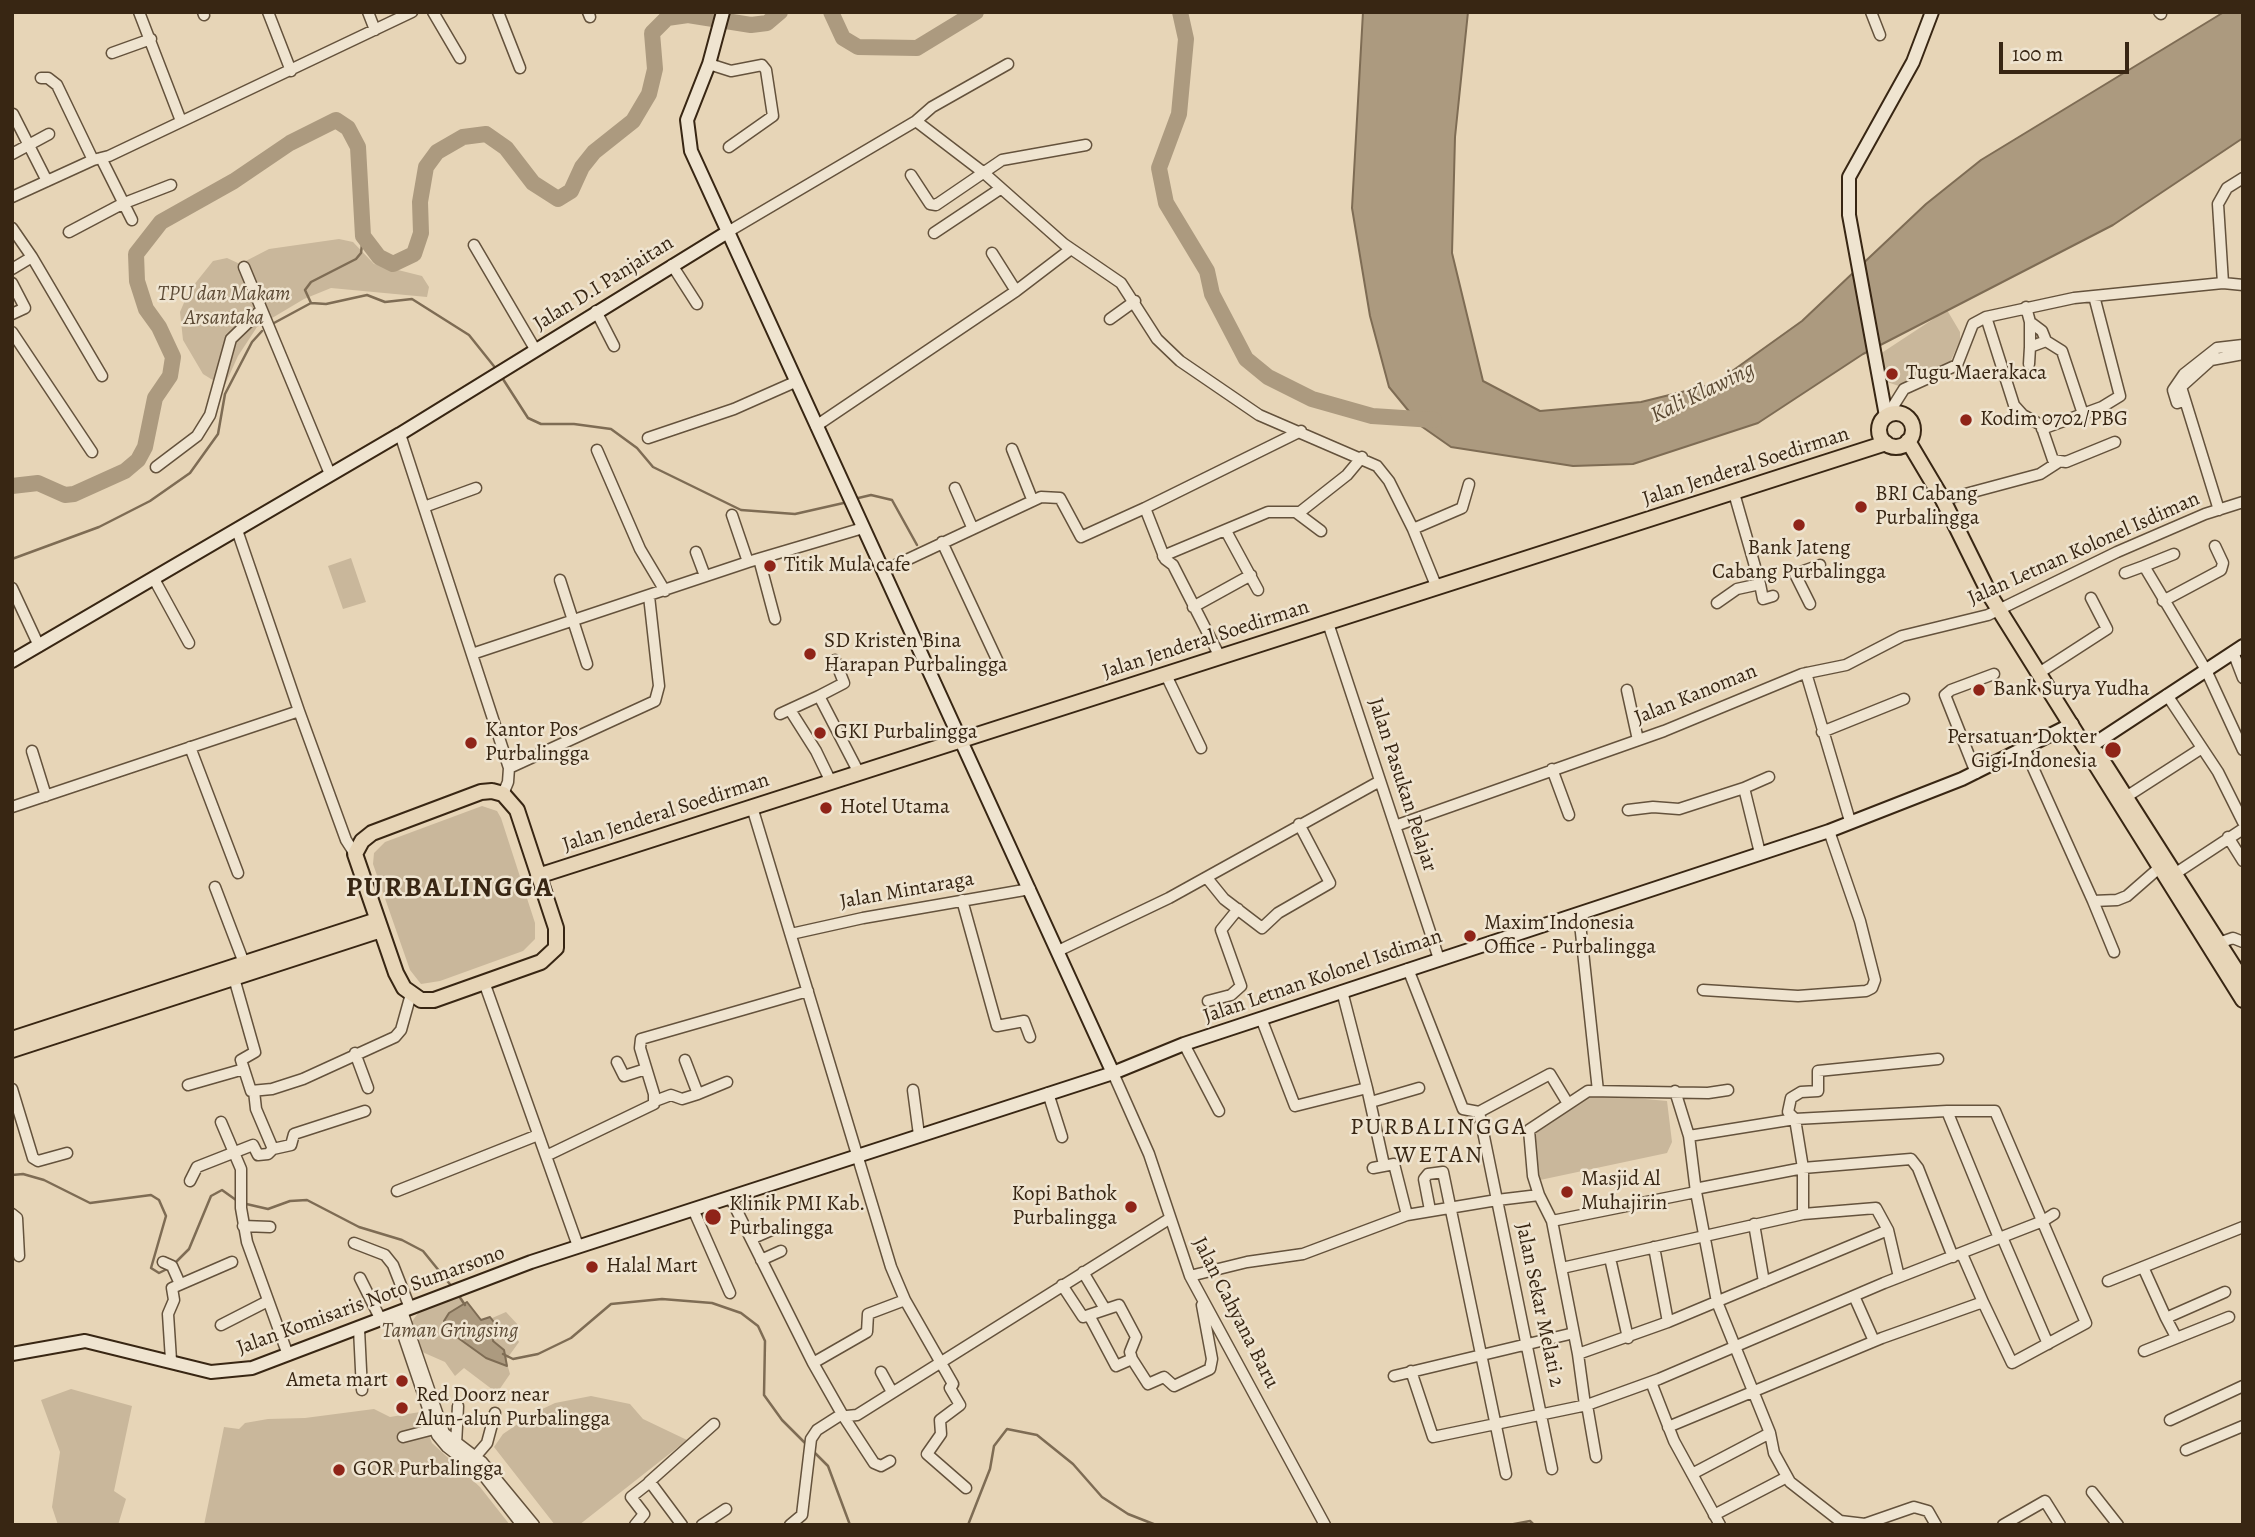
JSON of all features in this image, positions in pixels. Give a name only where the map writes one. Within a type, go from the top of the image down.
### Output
[{"type":"main road","points":[[1901,413],[1907,417],[1913,429],[1908,441],[1898,446],[1886,443],[1879,430],[1886,416],[1901,413]]},
{"type":"main road","points":[[1908,441],[1943,500],[1996,605],[2088,748],[2091,760],[2214,945],[2243,1000]]},
{"type":"main road","name":"Jalan Jenderal Soedirman","points":[[538,876],[1886,443]]},
{"type":"main road","points":[[2088,748],[2098,754],[2126,797],[2167,874]]},
{"type":"main road","points":[[481,792],[503,794],[517,810],[556,928],[556,948],[541,962],[435,1000],[421,1000],[411,995],[396,973],[355,854],[362,841],[372,833],[481,792]]},
{"type":"main road","points":[[12,1039],[244,964],[379,925]]},
{"type":"main road","points":[[12,1050],[234,978],[379,925]]},
{"type":"main road","points":[[2214,945],[2243,981]]},
{"type":"street","points":[[139,12],[181,121]]},
{"type":"street","points":[[268,12],[290,71]]},
{"type":"street","points":[[368,12],[375,30]]},
{"type":"street","points":[[12,197],[290,71],[412,12]]},
{"type":"street","points":[[433,12],[460,58]]},
{"type":"street","points":[[498,12],[520,68]]},
{"type":"street","points":[[723,12],[709,64],[687,121],[686,134],[726,233],[963,740],[1113,1073]]},
{"type":"street","points":[[1871,12],[1880,35]]},
{"type":"street","points":[[1886,416],[1849,215],[1849,177],[1913,62],[1932,12]]},
{"type":"street","points":[[112,53],[151,39]]},
{"type":"street","points":[[709,64],[731,71],[762,65],[766,70],[772,116],[729,147]]},
{"type":"street","points":[[726,233],[916,121],[932,107],[1009,64]]},
{"type":"street","points":[[41,78],[48,78],[57,85],[132,220]]},
{"type":"street","points":[[13,114],[47,181]]},
{"type":"street","points":[[916,121],[984,173],[1071,249],[1121,283],[1157,338],[1180,361],[1259,415],[1362,457],[1383,471],[1413,529],[1437,588]]},
{"type":"street","points":[[12,154],[49,134]]},
{"type":"street","points":[[911,175],[930,204],[936,205],[1015,156],[1086,145]]},
{"type":"street","points":[[2223,283],[2218,204],[2227,188],[2243,177]]},
{"type":"street","points":[[69,232],[122,204],[171,185]]},
{"type":"street","points":[[934,233],[1000,189]]},
{"type":"street","points":[[12,228],[102,376]]},
{"type":"street","name":"Jalan D.I Panjaitan","points":[[12,661],[400,434],[726,233]]},
{"type":"street","points":[[474,245],[535,349]]},
{"type":"street","points":[[816,426],[1016,291],[1071,249]]},
{"type":"street","points":[[992,253],[1016,291]]},
{"type":"street","points":[[12,270],[32,257]]},
{"type":"street","points":[[672,265],[697,304]]},
{"type":"street","points":[[244,267],[330,474]]},
{"type":"street","points":[[12,283],[24,305],[22,310],[12,314]]},
{"type":"street","points":[[1886,416],[1904,389],[1958,365],[1973,324],[1986,317],[2026,307],[2094,296],[2223,283],[2243,285]]},
{"type":"street","points":[[2042,429],[2118,399],[2121,392],[2094,296]]},
{"type":"street","points":[[1110,319],[1135,301]]},
{"type":"street","points":[[2026,307],[2030,322],[2029,363]]},
{"type":"street","points":[[596,311],[614,346]]},
{"type":"street","points":[[156,467],[197,436],[210,415],[231,339],[262,313]]},
{"type":"street","points":[[1986,317],[2014,405],[2042,429],[2047,449],[2057,463]]},
{"type":"street","points":[[2030,322],[2042,331],[2046,341],[2062,351],[2083,414]]},
{"type":"street","points":[[12,332],[92,452]]},
{"type":"street","points":[[2029,347],[2046,341]]},
{"type":"street","points":[[2219,510],[2181,402],[2173,390],[2175,385],[2218,352],[2243,345]]},
{"type":"street","points":[[2218,352],[2243,354]]},
{"type":"street","points":[[648,438],[734,409],[795,382]]},
{"type":"street","points":[[883,571],[1032,499],[1060,498],[1081,537],[1301,431]]},
{"type":"street","points":[[400,434],[509,768],[503,794]]},
{"type":"street","points":[[1943,500],[2040,474],[2057,463],[2115,442]]},
{"type":"street","points":[[1012,449],[1032,499]]},
{"type":"street","points":[[597,450],[640,549],[665,592]]},
{"type":"street","points":[[1297,513],[1347,475],[1362,457]]},
{"type":"street","points":[[1413,529],[1462,508],[1469,484]]},
{"type":"street","points":[[424,508],[476,488]]},
{"type":"street","points":[[955,488],[972,527]]},
{"type":"street","points":[[1734,493],[1763,599],[1773,596]]},
{"type":"street","name":"Jalan Letnan Kolonel Isdiman","points":[[1806,673],[1846,665],[1902,636],[1963,623],[1996,605],[2117,552],[2243,502]]},
{"type":"street","points":[[1146,508],[1167,560],[1220,657]]},
{"type":"street","points":[[1167,560],[1268,512],[1297,513],[1321,531]]},
{"type":"street","points":[[732,515],[748,562]]},
{"type":"street","points":[[472,654],[573,618],[665,592],[748,562],[863,528]]},
{"type":"street","points":[[236,530],[346,840],[355,854]]},
{"type":"street","points":[[1226,531],[1258,590]]},
{"type":"street","points":[[942,542],[999,664]]},
{"type":"street","points":[[2163,601],[2221,570],[2223,563],[2215,546]]},
{"type":"street","points":[[696,552],[705,576]]},
{"type":"street","points":[[2125,573],[2174,554]]},
{"type":"street","points":[[759,559],[775,619]]},
{"type":"street","points":[[1810,604],[1795,574],[1820,565]]},
{"type":"street","points":[[2144,566],[2206,670],[2243,750]]},
{"type":"street","points":[[1194,607],[1251,575]]},
{"type":"street","points":[[154,579],[189,643]]},
{"type":"street","points":[[560,580],[587,664]]},
{"type":"street","points":[[1717,603],[1735,590],[1760,584]]},
{"type":"street","points":[[12,588],[39,646]]},
{"type":"street","points":[[509,768],[655,701],[659,686],[649,596]]},
{"type":"street","points":[[2039,673],[2107,629],[2091,598]]},
{"type":"street","name":"Jalan Pasukan Pelajar","points":[[1328,623],[1439,959]]},
{"type":"street","points":[[2088,748],[2238,649],[2243,678]]},
{"type":"street","points":[[831,782],[816,751],[785,712],[844,682],[835,660]]},
{"type":"street","points":[[1806,673],[1850,821]]},
{"type":"street","name":"Jalan Kanoman","points":[[1552,769],[1602,752],[1637,734],[1806,673]]},
{"type":"street","points":[[1976,773],[1945,695],[1951,690],[1994,674]]},
{"type":"street","points":[[1166,675],[1201,748]]},
{"type":"street","points":[[1628,690],[1637,734]]},
{"type":"street","points":[[2167,695],[2218,772],[2243,822]]},
{"type":"street","points":[[819,696],[859,773]]},
{"type":"street","points":[[1822,732],[1904,699]]},
{"type":"street","points":[[12,807],[299,711]]},
{"type":"street","name":"Jalan Letnan Kolonel Isdiman","points":[[578,1247],[1113,1073],[1184,1044],[1829,831],[1976,773],[2072,724]]},
{"type":"street","points":[[190,747],[237,873]]},
{"type":"street","points":[[2126,797],[2202,748]]},
{"type":"street","points":[[2025,750],[2114,952]]},
{"type":"street","points":[[32,751],[46,796]]},
{"type":"street","points":[[1395,826],[1552,769],[1569,815]]},
{"type":"street","points":[[1628,810],[1653,807],[1679,809],[1769,777]]},
{"type":"street","points":[[1058,951],[1207,878],[1299,824],[1380,781]]},
{"type":"street","points":[[1744,788],[1760,853]]},
{"type":"street","points":[[752,807],[891,1267],[905,1300],[953,1385],[950,1389],[960,1407],[940,1420],[941,1434],[926,1452],[966,1488]]},
{"type":"street","points":[[1207,878],[1219,894],[1262,928],[1278,913],[1329,883],[1299,824]]},
{"type":"street","points":[[2093,901],[2117,900],[2127,896],[2243,828]]},
{"type":"street","points":[[1703,990],[1798,996],[1867,991],[1872,988],[1875,980],[1860,921],[1829,831]]},
{"type":"street","points":[[2228,837],[2243,861]]},
{"type":"street","points":[[215,887],[244,964]]},
{"type":"street","name":"Jalan Mintaraga","points":[[791,934],[1030,888]]},
{"type":"street","points":[[962,900],[997,1026],[1024,1021],[1030,1037]]},
{"type":"street","points":[[1208,1001],[1231,995],[1241,986],[1221,930],[1238,909]]},
{"type":"street","points":[[1580,914],[1598,1091]]},
{"type":"street","points":[[2214,945],[2233,938],[2243,942]]},
{"type":"street","points":[[1408,969],[1464,1109],[1479,1112],[1549,1074],[1567,1102]]},
{"type":"street","points":[[234,978],[255,1052],[242,1058],[248,1089],[254,1091],[272,1089],[303,1079],[397,1035],[411,995]]},
{"type":"street","points":[[484,982],[578,1247]]},
{"type":"street","points":[[655,1101],[640,1048],[644,1038],[808,990]]},
{"type":"street","points":[[1342,991],[1371,1102],[1378,1167],[1394,1164],[1407,1216]]},
{"type":"street","points":[[1261,1018],[1295,1106],[1367,1088]]},
{"type":"street","points":[[1184,1044],[1219,1111]]},
{"type":"street","points":[[355,1053],[368,1088]]},
{"type":"street","points":[[1803,1214],[1803,1168],[1795,1119],[1788,1112],[1788,1102],[1801,1092],[1818,1091],[1818,1071],[1938,1059]]},
{"type":"street","points":[[685,1060],[698,1094]]},
{"type":"street","points":[[617,1062],[624,1076],[646,1069]]},
{"type":"street","points":[[188,1085],[244,1069]]},
{"type":"street","name":"Jalan Cahyana Baru","points":[[1113,1073],[1149,1154],[1190,1276],[1325,1525]]},
{"type":"street","points":[[546,1156],[652,1106],[655,1101],[671,1095],[682,1098],[698,1094],[727,1082]]},
{"type":"street","points":[[1371,1102],[1419,1088]]},
{"type":"street","points":[[12,1089],[33,1158],[38,1161],[67,1153]]},
{"type":"street","points":[[913,1090],[919,1135]]},
{"type":"street","points":[[1596,1457],[1552,1221],[1536,1186],[1529,1129],[1567,1102],[1588,1091],[1612,1094],[1675,1091],[1709,1093],[1728,1090]]},
{"type":"street","points":[[254,1091],[256,1109],[272,1149]]},
{"type":"street","points":[[1675,1091],[1689,1136],[1696,1191],[1717,1302],[1755,1391],[1774,1453],[1787,1477],[1824,1510],[1851,1525],[1865,1524],[1914,1507],[1928,1511],[1936,1525]]},
{"type":"street","points":[[1048,1093],[1062,1137]]},
{"type":"street","points":[[190,1181],[195,1168],[235,1152],[253,1146],[260,1156],[268,1154],[272,1149],[291,1145],[294,1134],[365,1111]]},
{"type":"street","points":[[1947,1111],[2048,1344]]},
{"type":"street","points":[[1552,1221],[1803,1168],[1911,1159],[1918,1168],[1957,1256],[1983,1301],[2012,1363],[2087,1320],[1995,1111],[1795,1119],[1689,1136]]},
{"type":"street","points":[[1190,1276],[1247,1262],[1303,1254],[1430,1210],[1497,1200],[1479,1112]]},
{"type":"street","points":[[221,1122],[241,1169],[243,1226],[267,1303],[288,1355]]},
{"type":"street","points":[[397,1191],[538,1135]]},
{"type":"street","points":[[1430,1210],[1424,1179],[1439,1172],[1444,1173],[1506,1474]]},
{"type":"street","name":"Jalan Sekar Melati 2","points":[[1536,1186],[1497,1200],[1552,1469]]},
{"type":"street","points":[[730,1197],[813,1363],[844,1415],[874,1463],[881,1466],[890,1461]]},
{"type":"street","points":[[1562,1268],[1803,1214],[1876,1208],[1888,1230],[1899,1277]]},
{"type":"street","points":[[693,1209],[730,1293]]},
{"type":"street","points":[[1411,1371],[1433,1437],[1542,1416],[1586,1405],[1651,1382],[1899,1277],[2043,1221],[2054,1213]]},
{"type":"street","points":[[12,1214],[17,1217],[19,1256]]},
{"type":"street","points":[[790,1525],[802,1515],[807,1453],[817,1430],[844,1415],[858,1415],[1169,1220]]},
{"type":"street","points":[[1754,1224],[1764,1282]]},
{"type":"street","points":[[243,1226],[270,1227]]},
{"type":"street","points":[[2108,1282],[2243,1227]]},
{"type":"street","points":[[751,1239],[774,1229]]},
{"type":"street","points":[[1578,1354],[1668,1322],[1888,1230]]},
{"type":"street","points":[[354,1243],[385,1255],[393,1265],[418,1369],[444,1433],[456,1445],[475,1457],[500,1482],[534,1525]]},
{"type":"street","name":"Jalan Komisaris Noto Sumarsono","points":[[14,1350],[85,1341],[224,1373],[252,1368],[359,1329],[455,1289],[578,1247]]},
{"type":"street","points":[[1654,1247],[1668,1322]]},
{"type":"street","points":[[761,1260],[781,1251]]},
{"type":"street","points":[[1610,1258],[1628,1338]]},
{"type":"street","points":[[163,1262],[172,1266],[180,1284]]},
{"type":"street","points":[[171,1360],[168,1314],[174,1300],[172,1288],[232,1262]]},
{"type":"street","points":[[2143,1267],[2176,1337]]},
{"type":"street","points":[[1083,1272],[1105,1309]]},
{"type":"street","points":[[360,1278],[382,1320]]},
{"type":"street","points":[[1062,1285],[1081,1316],[1090,1317],[1117,1305],[1122,1308],[1136,1337],[1130,1352],[1132,1359],[1148,1384],[1164,1377],[1174,1386],[1210,1370],[1212,1359],[1200,1295]]},
{"type":"street","points":[[2166,1318],[2225,1292]]},
{"type":"street","points":[[1854,1296],[1874,1341]]},
{"type":"street","points":[[813,1363],[867,1332],[868,1314],[905,1300]]},
{"type":"street","points":[[1668,1427],[1874,1341],[1983,1301]]},
{"type":"street","points":[[221,1325],[267,1303]]},
{"type":"street","points":[[1090,1317],[1116,1366],[1132,1359]]},
{"type":"street","points":[[2144,1351],[2229,1317]]},
{"type":"street","points":[[359,1329],[362,1390]]},
{"type":"street","points":[[1394,1376],[1574,1333]]},
{"type":"street","points":[[881,1372],[892,1392]]},
{"type":"street","points":[[1651,1382],[1668,1427],[1720,1525]]},
{"type":"street","points":[[2170,1420],[2243,1386]]},
{"type":"street","points":[[427,1396],[434,1429],[447,1447],[485,1476],[522,1525]]},
{"type":"street","points":[[456,1445],[458,1406]]},
{"type":"street","points":[[475,1457],[487,1443],[495,1413]]},
{"type":"street","points":[[635,1525],[645,1514],[632,1497],[714,1424]]},
{"type":"street","points":[[2186,1450],[2243,1426]]},
{"type":"street","points":[[403,1437],[434,1429]]},
{"type":"street","points":[[1692,1474],[1768,1430]]},
{"type":"street","points":[[1714,1515],[1787,1477]]},
{"type":"street","points":[[649,1482],[682,1525]]},
{"type":"street","points":[[2092,1492],[2118,1525]]},
{"type":"street","points":[[2003,1525],[2044,1501],[2060,1525]]},
{"type":"street","points":[[702,1525],[726,1509]]},
{"type":"green space","name":"TPU dan Makam Arsantaka","points":[[339,239],[353,242],[374,264],[422,276],[429,287],[427,297],[331,288],[304,299],[257,327],[238,356],[224,387],[203,374],[183,340],[180,312],[189,291],[213,261],[227,258],[240,264],[269,249]]},
{"type":"green space","points":[[1947,310],[1960,332],[1960,340],[1949,365],[1899,386],[1887,382],[1880,354]]},
{"type":"green space","points":[[351,558],[366,602],[343,609],[328,566]]},
{"type":"green space","points":[[482,806],[497,811],[501,818],[535,923],[535,939],[523,951],[440,981],[421,984],[410,970],[373,864],[374,853],[385,842]]},
{"type":"green space","points":[[1591,1094],[1667,1101],[1672,1142],[1667,1153],[1540,1180],[1532,1144],[1534,1136],[1543,1124]]},
{"type":"green space","name":"Taman Gringsing","points":[[460,1295],[466,1311],[483,1322],[506,1312],[519,1326],[511,1329],[519,1342],[506,1360],[510,1374],[497,1393],[464,1368],[455,1376],[445,1362],[420,1351],[411,1323],[418,1313]]},
{"type":"green space","points":[[71,1389],[132,1406],[114,1491],[126,1499],[118,1525],[58,1525],[52,1507],[60,1452],[41,1400]]},
{"type":"green space","points":[[591,1396],[630,1404],[643,1419],[687,1440],[579,1525],[555,1525],[494,1447],[503,1434],[534,1413],[555,1403]]},
{"type":"green space","name":"GOR Purbalingga","points":[[374,1409],[390,1417],[420,1412],[432,1443],[480,1487],[510,1525],[204,1525],[224,1427],[239,1429],[245,1423],[268,1419],[305,1418]]},
{"type":"water","name":"Kali Klawing","points":[[1363,12],[1468,12],[1455,137],[1452,253],[1483,381],[1540,411],[1641,402],[1714,384],[1802,321],[1926,204],[1981,160],[2224,12],[2243,12],[2243,138],[2113,225],[1863,354],[1758,423],[1633,464],[1573,466],[1451,447],[1421,426],[1389,387],[1370,316],[1352,208]]},
{"type":"water","points":[[467,1302],[481,1320],[490,1317],[496,1325],[493,1341],[504,1350],[507,1366],[486,1358],[447,1330],[444,1321],[449,1313]]},
{"type":"waterway","points":[[12,486],[38,483],[65,495],[74,494],[125,471],[138,460],[145,447],[155,398],[170,376],[173,357],[159,327],[146,309],[137,281],[136,254],[161,222],[234,181],[290,143],[336,120],[348,128],[358,147],[363,236],[379,257],[393,264],[414,254],[421,233],[420,202],[426,167],[437,152],[463,137],[486,134],[506,148],[533,183],[558,199],[571,191],[582,167],[594,152],[633,121],[649,94],[655,69],[652,33],[667,18],[688,15],[751,25],[767,23],[780,12]]},
{"type":"waterway","points":[[831,12],[843,38],[858,47],[917,48],[976,12]]},
{"type":"waterway","points":[[1180,12],[1186,39],[1179,114],[1159,168],[1166,203],[1207,271],[1212,294],[1246,359],[1268,377],[1312,399],[1372,416],[1434,420]]},
{"type":"waterway","points":[[311,303],[305,290],[311,282],[356,259],[361,253],[363,236]]},
{"type":"waterway","points":[[274,323],[311,303],[326,304],[367,295],[385,302],[412,299],[469,335],[497,370]]},
{"type":"waterway","points":[[12,559],[99,527],[150,501],[190,473],[218,434],[225,394],[252,342],[262,331]]},
{"type":"waterway","points":[[501,376],[528,418],[541,424],[574,424],[611,429],[637,448],[653,467],[741,510],[795,514],[848,502]]},
{"type":"waterway","points":[[854,499],[871,495],[892,500],[917,545]]},
{"type":"waterway","points":[[12,1175],[23,1174],[44,1180],[90,1203],[151,1195],[159,1200],[166,1216],[151,1268],[159,1273],[169,1268]]},
{"type":"waterway","points":[[174,1264],[189,1249],[211,1196],[222,1190],[236,1200]]},
{"type":"waterway","points":[[242,1203],[268,1209],[290,1201],[307,1200],[359,1227],[402,1240],[423,1251],[453,1288]]},
{"type":"waterway","points":[[457,1293],[465,1305]]},
{"type":"waterway","points":[[503,1354],[513,1359],[538,1354],[571,1338],[611,1304],[662,1299],[712,1303],[741,1313],[758,1326],[765,1341],[764,1395],[782,1420],[807,1445]]},
{"type":"waterway","points":[[968,1525],[990,1469],[994,1446],[1007,1429],[1037,1435],[1073,1464],[1102,1497],[1128,1514],[1156,1525]]},
{"type":"waterway","points":[[812,1450],[828,1466],[850,1525]]},
{"type":"waterway","points":[[1509,1525],[1530,1521],[1534,1525]]},
{"type":"place","name":"Tugu Maerakaca","points":[[1892,374]]},
{"type":"place","name":"Kodim 0702/PBG","points":[[1966,420]]},
{"type":"place","name":"BRI Cabang Purbalingga","points":[[1861,507]]},
{"type":"place","name":"Bank Jateng Cabang Purbalingga","points":[[1799,525]]},
{"type":"place","name":"Titik Mula cafe","points":[[770,566]]},
{"type":"place","name":"SD Kristen Bina Harapan Purbalingga","points":[[810,654]]},
{"type":"place","name":"Bank Surya Yudha","points":[[1979,690]]},
{"type":"place","name":"GKI Purbalingga","points":[[820,733]]},
{"type":"place","name":"Kantor Pos Purbalingga","points":[[471,743]]},
{"type":"place","name":"Persatuan Dokter Gigi Indonesia","points":[[2113,750]]},
{"type":"place","name":"Hotel Utama","points":[[826,808]]},
{"type":"place","name":"Maxim Indonesia Office - Purbalingga","points":[[1470,936]]},
{"type":"place","name":"Masjid Al Muhajirin","points":[[1567,1192]]},
{"type":"place","name":"Kopi Bathok Purbalingga","points":[[1131,1207]]},
{"type":"place","name":"Klinik PMI Kab. Purbalingga","points":[[713,1217]]},
{"type":"place","name":"Halal Mart","points":[[592,1267]]},
{"type":"place","name":"Ameta mart","points":[[402,1381]]},
{"type":"place","name":"Red Doorz near Alun-alun Purbalingga","points":[[402,1408]]},
{"type":"place","name":"GOR Purbalingga","points":[[339,1470]]},
{"type":"district","name":"PURBALINGGA","points":[[450,889]]},
{"type":"district","name":"PURBALINGGA WETAN","points":[[1439,1142]]}]
